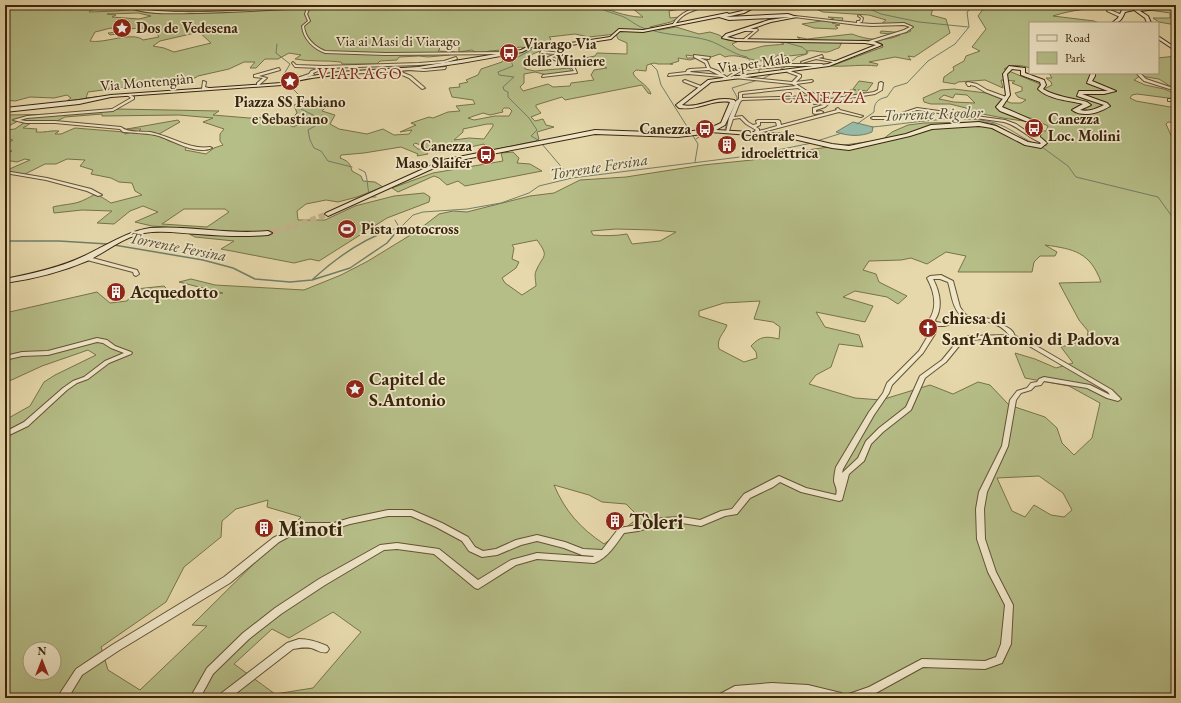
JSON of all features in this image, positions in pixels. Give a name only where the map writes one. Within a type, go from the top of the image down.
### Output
[{"type":"main road","points":[[757,5],[746,11],[721,17],[729,19],[788,15],[795,17]]},
{"type":"main road","points":[[1142,5],[1155,9],[1136,10],[1147,17],[1149,22]]},
{"type":"main road","points":[[1115,22],[1120,18],[1123,11],[1150,8]]},
{"type":"main road","name":"Via Montengiàn","points":[[5,110],[63,104],[129,94],[258,84],[282,84],[291,80],[339,73],[404,69],[522,51],[535,44],[547,47],[611,38],[614,37],[619,30],[642,31],[746,11]]},
{"type":"main road","points":[[795,17],[770,21],[727,35],[724,38],[731,40],[870,42]]},
{"type":"main road","points":[[1159,37],[1176,50]]},
{"type":"main road","name":"Via per Mala","points":[[718,129],[723,124],[733,102],[732,100],[718,100],[690,108],[679,106],[680,103],[710,81],[727,77],[822,66],[837,62],[856,53],[880,46],[870,42]]},
{"type":"main road","points":[[1043,144],[1036,138],[1038,128],[1035,123],[998,107],[1008,95],[1005,74],[1011,67],[1022,68],[1022,73],[1042,82],[1044,85],[1040,89],[1044,92],[1085,103],[1088,106],[1075,110],[1088,113],[1107,106],[1082,96],[1079,93],[1110,93],[1114,91],[1089,82],[1093,74]]},
{"type":"main road","points":[[328,214],[443,162],[595,132],[616,131],[691,134],[718,129],[727,131],[754,130],[849,148],[908,135],[931,127],[979,124],[994,127],[1027,144],[1034,146],[1043,144]]},
{"type":"main road","points":[[5,281],[39,275],[66,267],[98,252],[121,238],[135,233],[159,230],[248,235],[268,233]]},
{"type":"street","name":"Via ai Masi di Viarago","points":[[125,5],[139,10],[215,13],[309,7],[306,14],[309,21],[304,26],[303,30],[308,39],[319,50],[325,52],[385,54],[510,53]]},
{"type":"street","points":[[674,24],[681,16],[689,11],[709,5]]},
{"type":"street","points":[[1108,10],[1120,18]]},
{"type":"street","points":[[1111,15],[1120,18]]},
{"type":"street","points":[[858,24],[862,18],[859,16]]},
{"type":"street","points":[[795,17],[858,24],[900,23],[907,24],[912,27],[905,32],[870,42]]},
{"type":"street","points":[[743,30],[757,30],[745,40]]},
{"type":"street","points":[[542,76],[576,72],[573,67],[549,57],[560,54],[541,51],[547,47]]},
{"type":"street","points":[[709,58],[695,56],[706,62],[709,69]]},
{"type":"street","points":[[784,70],[793,63],[808,62],[822,56]]},
{"type":"street","points":[[293,63],[295,66],[325,67],[437,63],[456,58]]},
{"type":"street","points":[[816,58],[837,62]]},
{"type":"street","points":[[410,62],[437,63]]},
{"type":"street","points":[[374,65],[389,67],[410,77],[423,88]]},
{"type":"street","points":[[727,77],[740,70],[776,65],[788,68],[800,76],[793,83]]},
{"type":"street","points":[[291,80],[310,74],[346,69],[353,66]]},
{"type":"street","points":[[771,66],[776,71],[788,68],[822,66]]},
{"type":"street","points":[[310,74],[325,67]]},
{"type":"street","points":[[404,69],[424,70],[445,68]]},
{"type":"street","points":[[258,84],[265,78],[255,76],[279,69]]},
{"type":"street","points":[[688,73],[690,70],[709,69],[727,77]]},
{"type":"street","points":[[319,72],[326,76]]},
{"type":"street","points":[[669,74],[688,73],[793,83],[811,81]]},
{"type":"street","points":[[1139,74],[1145,80],[1176,90]]},
{"type":"street","points":[[204,82],[203,88],[208,89]]},
{"type":"street","points":[[685,82],[700,88]]},
{"type":"street","points":[[793,83],[829,101]]},
{"type":"street","points":[[805,98],[814,103],[875,93],[880,90],[881,83]]},
{"type":"street","points":[[969,85],[968,83],[976,85],[986,91],[1006,98],[1005,100]]},
{"type":"street","points":[[727,131],[738,101],[741,99],[740,94],[799,87]]},
{"type":"street","points":[[129,94],[133,98],[113,110],[27,117],[15,120],[121,128],[124,130],[161,136],[183,145],[204,149],[210,148]]},
{"type":"street","points":[[741,99],[819,97]]},
{"type":"street","points":[[1169,100],[1176,100]]},
{"type":"street","points":[[828,114],[815,113],[813,110],[817,107],[824,106],[829,101]]},
{"type":"street","points":[[754,130],[779,126],[839,110],[861,116]]},
{"type":"street","points":[[873,118],[890,118],[916,110],[1004,121],[1015,124],[1030,137],[1043,144]]},
{"type":"street","points":[[731,118],[741,117],[754,130]]},
{"type":"street","points":[[754,130],[759,124],[758,121],[778,121],[779,126]]},
{"type":"street","points":[[5,172],[46,179],[89,190],[100,195]]},
{"type":"street","points":[[85,258],[126,268],[134,271],[136,274]]},
{"type":"street","points":[[841,490],[838,481],[839,469],[871,414],[886,392],[889,384],[921,352],[932,334],[935,324],[932,320],[936,314],[936,288],[930,278],[942,277],[950,282],[959,312],[968,318]]},
{"type":"street","points":[[935,324],[946,324],[968,318],[996,322],[1010,331],[1012,337]]},
{"type":"street","points":[[196,698],[210,671],[246,636],[278,611],[328,579],[383,547],[397,546],[436,551],[478,585],[514,562],[537,556],[594,560],[604,553],[622,530],[638,528],[662,521],[682,520],[701,523],[724,513],[734,512],[747,496],[770,486],[779,479],[804,490],[839,498],[846,473],[861,459],[868,443],[881,430],[909,408],[922,377],[944,361],[958,344],[969,338],[1012,337],[1026,342],[1110,391],[1118,399],[1106,397],[1093,387],[1044,379],[1041,380],[1039,384],[1033,384],[1029,389],[1018,392],[1013,400],[1005,446],[983,492],[980,510],[981,539],[992,572],[1009,605],[1006,644],[999,660],[985,665],[922,663],[870,691],[849,698]]},
{"type":"street","points":[[5,358],[22,354],[48,353],[97,340],[105,341],[113,347],[129,353],[107,362],[86,378],[75,382],[26,424],[5,435]]},
{"type":"street","points":[[62,698],[79,672],[115,648],[227,580],[276,540],[302,526],[334,526],[350,520],[388,513],[412,513],[465,539],[472,549],[482,554],[497,552],[519,542],[537,538],[565,545],[582,552],[604,553]]},
{"type":"street","points":[[222,698],[290,646],[308,642],[324,649]]},
{"type":"street","points":[[721,698],[735,691],[772,688],[808,690],[841,698]]},
{"type":"green space","points":[[5,5],[114,5],[107,8],[91,10],[89,12],[136,9],[128,5],[701,5],[669,11],[670,18],[680,17],[671,22],[650,27],[659,30],[676,27],[699,34],[710,32],[727,40],[739,41],[732,44],[740,50],[784,44],[780,42],[842,42],[839,48],[828,52],[807,51],[806,54],[789,56],[778,55],[765,61],[758,61],[738,56],[725,57],[720,54],[708,58],[686,55],[687,58],[697,58],[690,60],[678,58],[679,61],[670,64],[654,63],[647,65],[646,71],[636,70],[633,73],[651,94],[648,93],[642,85],[565,100],[562,97],[536,105],[541,113],[531,117],[535,121],[543,119],[546,125],[554,127],[537,132],[539,139],[536,141],[488,151],[484,144],[440,152],[433,151],[415,143],[413,145],[418,149],[426,150],[428,154],[417,156],[418,154],[401,147],[341,155],[340,158],[348,163],[352,171],[361,176],[363,181],[375,182],[383,187],[357,197],[338,202],[326,200],[306,204],[297,211],[298,220],[325,220],[355,206],[394,196],[424,193],[430,197],[429,202],[387,218],[319,261],[310,259],[294,263],[221,249],[234,241],[195,237],[178,228],[152,226],[135,222],[158,212],[143,206],[130,211],[114,224],[97,223],[112,211],[82,210],[54,213],[53,207],[77,203],[95,195],[100,196],[111,203],[142,195],[135,191],[132,183],[119,182],[111,178],[91,174],[93,170],[80,166],[85,160],[67,159],[56,164],[45,164],[23,175],[5,171],[30,160],[25,159],[17,162],[5,160],[5,154],[12,151],[5,150],[5,145],[13,140],[5,139],[5,130],[15,129],[25,122],[18,121],[5,128],[5,115],[70,114],[117,109],[219,111],[213,115],[249,118],[276,117],[285,120],[286,123],[293,127],[305,122],[294,116],[297,113],[294,105],[306,103],[322,105],[325,108],[322,111],[335,115],[330,124],[339,129],[367,134],[383,129],[394,135],[409,134],[412,130],[400,132],[416,125],[411,123],[429,117],[433,118],[448,112],[460,111],[456,106],[475,104],[473,100],[452,97],[449,88],[460,87],[459,84],[468,82],[466,80],[478,75],[481,69],[502,62],[505,57],[527,49],[521,47],[482,53],[472,50],[459,52],[459,47],[440,41],[434,43],[440,49],[438,51],[455,52],[448,53],[450,55],[428,57],[399,57],[397,60],[380,61],[377,64],[342,64],[341,62],[335,61],[301,60],[295,59],[301,55],[289,53],[278,59],[265,59],[256,68],[250,68],[255,62],[244,62],[229,69],[195,78],[178,79],[153,86],[148,84],[88,92],[86,98],[97,97],[67,101],[71,98],[67,95],[54,98],[30,97],[15,101],[5,100]],"holes":[[[627,6],[643,17],[635,17],[605,8],[615,10],[615,8]],[[138,13],[151,16],[139,19],[112,17],[116,15],[107,14]],[[111,28],[119,32],[108,33],[110,35],[131,31],[129,29],[142,28],[150,29],[159,37],[143,40],[125,37],[102,41],[90,41],[95,32]],[[199,32],[211,43],[174,52],[153,46],[160,41]],[[575,34],[589,37],[616,34],[618,39],[627,43],[627,54],[597,53],[595,56],[585,58],[583,61],[607,68],[594,70],[591,75],[594,80],[571,83],[570,86],[553,87],[548,84],[523,91],[520,87],[524,83],[524,74],[535,72],[547,75],[573,73],[569,68],[535,71],[525,69],[525,65],[530,65],[522,62],[526,57],[542,50],[551,39],[549,37]],[[504,108],[509,108],[512,111],[509,116],[495,116],[474,120],[468,118],[483,113],[490,115],[503,112],[502,110]],[[102,114],[102,116],[179,115],[213,118],[203,122],[224,129],[220,134],[220,141],[223,145],[214,148],[206,154],[185,150],[187,146],[147,133],[132,132],[125,134],[124,132],[75,128],[61,134],[55,134],[59,131],[36,132],[37,129],[23,128],[31,123],[57,121],[65,117]],[[493,124],[484,139],[469,138],[454,140],[463,132],[463,129]],[[184,209],[225,209],[229,212],[207,227],[162,224]]]},
{"type":"green space","points":[[830,5],[934,5],[931,15],[946,19],[950,33],[914,57],[908,56],[911,60],[895,57],[869,62],[878,64],[877,66],[831,66],[883,47],[882,44],[870,40],[801,40],[797,37],[807,39],[852,34],[870,39],[888,39],[900,35],[880,33],[881,31],[906,33],[911,31],[908,28],[912,26],[901,23],[880,25],[886,20],[869,15],[823,12],[816,9],[823,9],[823,7],[831,6]]},
{"type":"green space","points":[[986,5],[1145,5],[1176,10],[1176,25],[1159,22],[1153,18],[1170,18],[1170,13],[1126,8],[1096,8],[1067,12],[1053,16],[1096,22],[1029,22],[1029,68],[1024,66],[1010,66],[1004,69],[1040,84],[1038,88],[1046,88],[1052,85],[1046,78],[1052,78],[1050,74],[1159,74],[1159,58],[1176,56],[1176,90],[1159,79],[1140,76],[1134,80],[1145,85],[1164,89],[1176,94],[1176,99],[1137,94],[1132,95],[1130,98],[1136,101],[1176,108],[1176,123],[1168,122],[1166,124],[1174,142],[1176,143],[1176,698],[5,698],[5,420],[30,406],[44,382],[96,355],[88,350],[42,366],[5,383],[5,313],[97,292],[110,303],[127,301],[136,289],[164,286],[177,299],[223,293],[179,282],[191,279],[215,285],[304,290],[341,275],[368,261],[417,231],[439,214],[453,211],[467,212],[530,196],[554,193],[580,180],[626,177],[882,140],[892,132],[908,125],[924,123],[984,122],[994,124],[1006,131],[1015,139],[1035,147],[1047,145],[1029,137],[1027,130],[1046,131],[1048,126],[1031,118],[1023,121],[973,112],[966,108],[950,104],[931,104],[924,102],[923,98],[941,90],[954,89],[986,93],[1011,103],[1021,103],[1026,100],[1018,97],[1015,93],[1022,91],[1022,87],[1012,83],[1015,81],[1001,80],[1003,88],[985,80],[958,82],[955,84],[943,82],[944,77],[954,70],[953,67],[964,61],[966,56],[980,51],[972,47],[986,29],[978,16]],"holes":[[[955,94],[967,95],[975,103],[954,102],[939,99],[944,95],[953,98]],[[616,229],[653,230],[676,232],[660,241],[632,244],[627,234],[610,236],[593,235],[591,231]],[[537,240],[543,250],[544,256],[535,273],[536,286],[522,295],[505,283],[502,278],[516,268],[519,262],[512,259],[514,248],[512,245]],[[1045,245],[1064,248],[1080,254],[1092,264],[1101,282],[1059,283],[1079,320],[1088,331],[1087,340],[1061,347],[1073,363],[1056,368],[1035,359],[1015,353],[1025,378],[1069,386],[1100,403],[1092,438],[1074,455],[1062,443],[1057,428],[1045,417],[1009,405],[990,385],[978,382],[953,394],[930,385],[881,400],[855,398],[809,384],[816,375],[831,367],[839,344],[863,347],[859,335],[825,327],[816,312],[865,322],[873,306],[843,297],[855,291],[887,297],[898,304],[907,296],[879,282],[876,274],[863,270],[869,261],[901,260],[911,258],[927,264],[946,252],[966,256],[958,272],[1032,272],[1034,262],[1040,256],[1055,256],[1057,252]],[[760,301],[754,319],[773,322],[780,327],[779,339],[767,337],[757,340],[751,346],[756,352],[757,358],[744,362],[719,349],[719,339],[727,325],[699,316],[699,311],[724,303]],[[1039,476],[1063,493],[1072,510],[1064,517],[1051,515],[1034,505],[1025,517],[1012,511],[997,478]],[[554,485],[589,495],[602,502],[626,504],[636,514],[637,519],[604,544],[588,532],[568,511]],[[268,500],[267,507],[301,517],[192,625],[207,626],[140,690],[108,670],[101,647],[166,602],[184,567],[221,537],[222,521],[236,509]],[[333,612],[361,632],[313,688],[275,694],[234,664],[272,629],[289,638]]]},
{"type":"green space","points":[[828,17],[843,18],[842,21],[832,23],[840,25],[835,26],[838,28],[836,29],[814,28],[802,24],[834,19]]},
{"type":"green space","points":[[859,81],[873,83],[867,91],[858,90],[867,94],[845,96],[850,90],[856,90],[853,89]]},
{"type":"green space","points":[[178,120],[180,122],[159,134],[139,131],[141,129],[127,129]]},
{"type":"green space","points":[[513,152],[519,158],[517,163],[530,164],[542,171],[465,186],[458,181],[447,185],[439,178],[434,176],[398,192],[392,188],[433,173],[503,161],[501,153]]},
{"type":"shaded area","points":[[853,122],[873,127],[872,132],[863,135],[854,135],[836,132]]},
{"type":"waterway","points":[[597,5],[604,10],[626,18],[638,26],[646,29]]},
{"type":"waterway","points":[[861,5],[881,14],[919,22],[968,27]]},
{"type":"waterway","name":"Torrente Fersina","points":[[857,124],[874,112],[877,102],[887,97],[894,87],[907,83],[928,61],[955,44],[969,27],[967,12],[975,5]]},
{"type":"waterway","points":[[651,30],[700,38],[712,42],[736,54],[747,57],[756,68]]},
{"type":"waterway","points":[[784,42],[802,47],[808,52],[807,54],[797,57],[791,62]]},
{"type":"waterway","points":[[277,44],[276,53],[290,64],[283,76]]},
{"type":"waterway","points":[[538,46],[511,61],[513,66],[498,72],[499,75],[514,77],[503,87],[504,90],[508,92],[508,97],[529,118],[537,130],[531,136],[540,141]]},
{"type":"waterway","points":[[651,64],[657,70],[661,85],[698,144],[695,162]]},
{"type":"waterway","points":[[781,69],[785,67]]},
{"type":"waterway","points":[[762,79],[774,73]]},
{"type":"waterway","points":[[737,101],[737,97],[732,88],[758,80]]},
{"type":"waterway","points":[[287,83],[300,96],[303,102],[301,109],[315,116],[320,123],[308,130],[310,140],[314,148],[321,151],[328,161],[352,167]]},
{"type":"waterway","points":[[725,129],[730,117]]},
{"type":"waterway","name":"Torrente Rigolor","points":[[872,127],[934,120],[981,120],[1000,125],[1033,143]]},
{"type":"waterway","points":[[696,139],[702,135],[716,132]]},
{"type":"waterway","name":"Torrente Fersina","points":[[817,141],[842,133]]},
{"type":"waterway","name":"Torrente Fersina","points":[[401,227],[413,215],[423,212],[467,209],[501,203],[529,193],[539,186],[572,178],[748,156],[812,143]]},
{"type":"waterway","points":[[542,144],[564,170]]},
{"type":"waterway","name":"Torrente Rigolor","points":[[1042,147],[1068,166],[1076,177],[1158,197],[1176,222]]},
{"type":"waterway","points":[[359,169],[365,172],[369,194]]},
{"type":"waterway","points":[[395,220],[399,227]]},
{"type":"waterway","name":"Torrente Fersina","points":[[388,231],[401,227]]},
{"type":"waterway","name":"Torrente Fersina","points":[[398,230],[401,227]]},
{"type":"waterway","name":"Torrente Fersina","points":[[114,245],[203,260],[233,268],[255,279],[290,282],[312,280],[350,268],[387,243],[398,230]]},
{"type":"waterway","points":[[313,279],[349,250],[388,231]]},
{"type":"waterway","name":"Torrente Fersina","points":[[5,241],[59,241],[108,244]]},
{"type":"tunnel","points":[[276,231],[328,214]]},
{"type":"tunnel","points":[[268,233],[279,230]]},
{"type":"place","name":"Dos de Vedesena","points":[[122,28]]},
{"type":"place","name":"Viarago Via delle Miniere","points":[[509,53]]},
{"type":"place","name":"Piazza SS Fabiano e Sebastiano","points":[[290,81]]},
{"type":"place","name":"Canezza Loc. Molini","points":[[1034,128]]},
{"type":"place","name":"Canezza","points":[[705,129]]},
{"type":"place","name":"Centrale idroelettrica","points":[[727,145]]},
{"type":"place","name":"Canezza Maso Slaifer","points":[[486,155]]},
{"type":"place","name":"Pista motocross","points":[[347,229]]},
{"type":"place","name":"Acquedotto","points":[[116,292]]},
{"type":"place","name":"chiesa di Sant'Antonio di Padova","points":[[928,328]]},
{"type":"place","name":"Capitel de S.Antonio","points":[[355,389]]},
{"type":"place","name":"Tòleri","points":[[615,521]]},
{"type":"place","name":"Minoti","points":[[264,528]]},
{"type":"district","name":"VIARAGO","points":[[360,73]]},
{"type":"district","name":"CANEZZA","points":[[824,97]]}]
